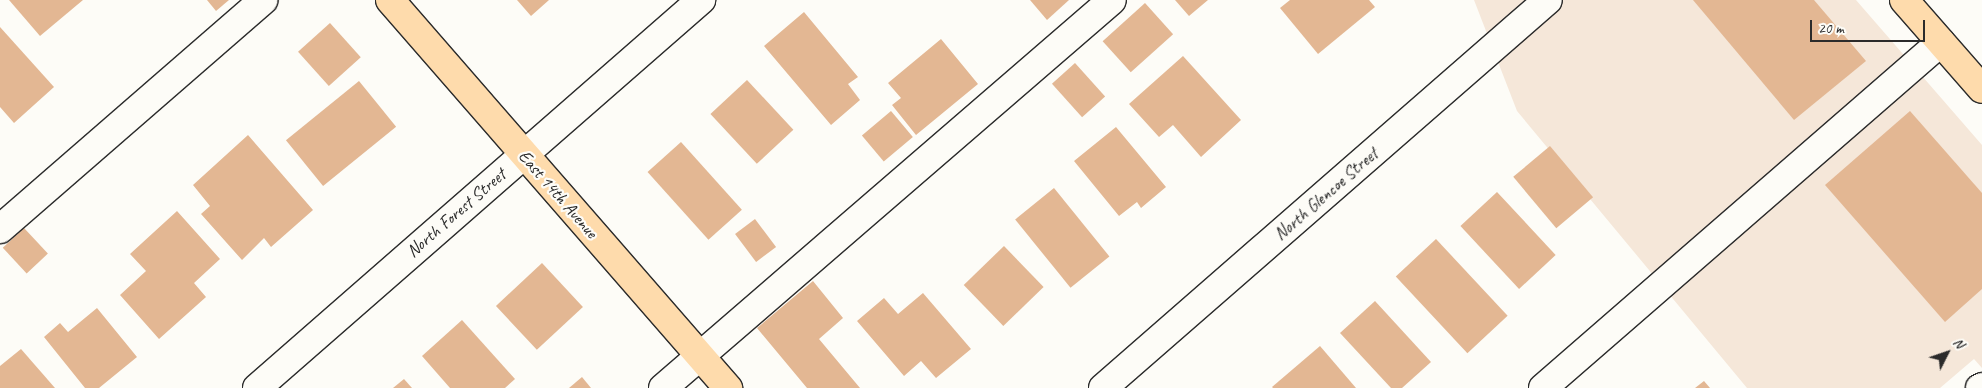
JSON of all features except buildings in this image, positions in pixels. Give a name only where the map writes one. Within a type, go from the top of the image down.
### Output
[{"type":"main road","name":"East 14th Avenue","points":[[390,0],[728,388]]},
{"type":"main road","points":[[1904,0],[1982,89]]},
{"type":"street","points":[[0,229],[263,0]]},
{"type":"street","name":"North Forest Street","points":[[257,388],[701,0]]},
{"type":"street","points":[[663,388],[1112,0]]},
{"type":"street","name":"North Glencoe Street","points":[[1103,388],[1548,0]]},
{"type":"street","points":[[1543,388],[1941,42]]},
{"type":"shaded area","points":[[1474,0],[1856,0],[1982,145],[1982,368],[1974,359],[1940,388],[1747,388],[1517,111]]}]
